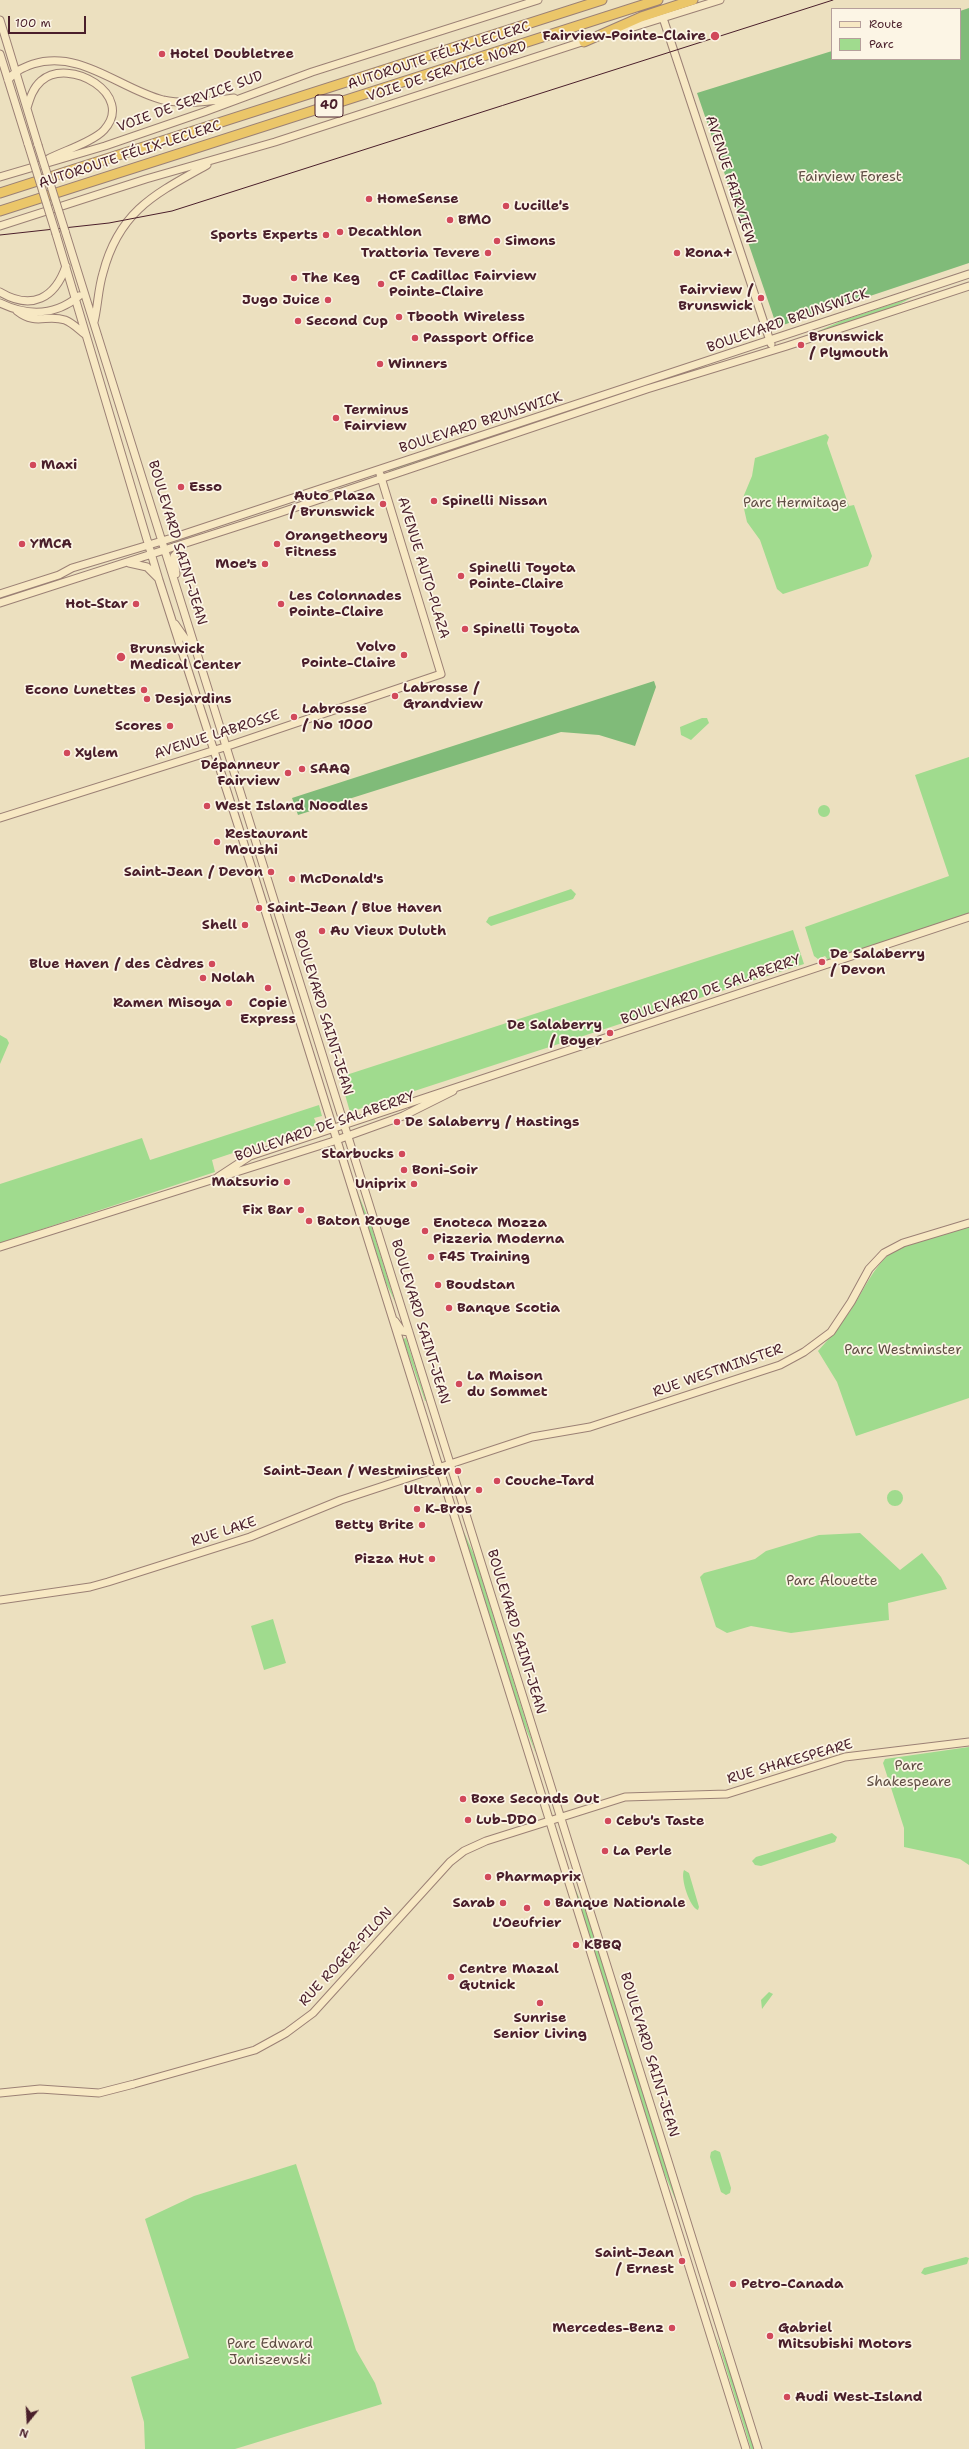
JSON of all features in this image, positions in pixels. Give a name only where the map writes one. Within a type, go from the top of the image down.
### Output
[{"type":"highway","name":"AUTOROUTE FÉLIX-LECLERC","points":[[0,193],[602,0]]},
{"type":"highway","name":"AUTOROUTE FÉLIX-LECLERC","points":[[0,211],[658,0]]},
{"type":"highway","points":[[584,42],[641,17],[693,0]]},
{"type":"main road","name":"VOIE DE SERVICE SUD","points":[[33,166],[139,134],[242,97],[538,0]]},
{"type":"main road","name":"VOIE DE SERVICE NORD","points":[[217,160],[584,42],[720,0]]},
{"type":"main road","name":"AVENUE FAIRVIEW","points":[[663,18],[774,350]]},
{"type":"main road","name":"BOULEVARD SAINT-JEAN","points":[[0,20],[347,1136],[758,2449]]},
{"type":"main road","name":"BOULEVARD SAINT-JEAN","points":[[0,54],[76,298],[148,545],[337,1140],[746,2449]]},
{"type":"main road","points":[[8,80],[15,72],[42,62],[61,60],[79,64],[148,95],[168,101],[200,102],[242,97]]},
{"type":"main road","points":[[0,177],[33,166],[100,134],[110,122],[112,105],[108,94],[98,84],[85,77],[65,74],[50,76],[40,82],[34,91],[27,108]]},
{"type":"main road","points":[[0,226],[146,179],[217,160]]},
{"type":"main road","points":[[94,322],[107,259],[128,221],[157,193],[217,160]]},
{"type":"main road","points":[[0,231],[10,222]]},
{"type":"main road","points":[[0,292],[20,299],[44,297],[58,286],[66,266]]},
{"type":"main road","name":"BOULEVARD BRUNSWICK","points":[[0,594],[59,575],[72,568],[162,541],[379,470],[969,274]]},
{"type":"main road","name":"BOULEVARD BRUNSWICK","points":[[0,603],[165,550],[647,389],[774,350],[969,286]]},
{"type":"main road","points":[[14,309],[31,313],[50,311],[76,298],[84,292]]},
{"type":"main road","points":[[0,302],[14,309],[30,320],[56,319],[67,321],[86,335]]},
{"type":"main road","name":"AVENUE AUTO-PLAZA","points":[[379,470],[441,674]]},
{"type":"main road","points":[[178,592],[174,559],[177,551],[186,543]]},
{"type":"main road","points":[[127,562],[147,566],[159,580]]},
{"type":"main road","points":[[172,621],[188,643],[194,644]]},
{"type":"main road","name":"AVENUE LABROSSE","points":[[0,818],[214,750],[441,674]]},
{"type":"main road","name":"BOULEVARD DE SALABERRY","points":[[218,1177],[250,1156],[333,1130],[969,917]]},
{"type":"main road","name":"BOULEVARD DE SALABERRY","points":[[0,1247],[337,1140],[410,1114],[460,1087]]},
{"type":"main road","name":"RUE WESTMINSTER","points":[[450,1464],[532,1437],[590,1427],[780,1365],[804,1352],[831,1332],[851,1302],[869,1269],[884,1253],[902,1243],[969,1223]]},
{"type":"main road","points":[[391,1315],[402,1331],[409,1332]]},
{"type":"main road","name":"RUE LAKE","points":[[0,1600],[90,1587],[160,1566],[262,1533],[341,1500],[450,1464]]},
{"type":"main road","name":"RUE SHAKESPEARE","points":[[550,1821],[625,1797],[727,1794],[845,1757],[969,1742]]},
{"type":"main road","name":"RUE ROGER-PILON","points":[[0,2093],[40,2089],[99,2093],[255,2050],[286,2033],[313,2013],[457,1856],[486,1841],[550,1821]]},
{"type":"green space","name":"Fairview Forest","points":[[969,8],[969,263],[777,327],[697,93],[831,51],[831,60],[961,60],[961,11]]},
{"type":"green space","points":[[913,297],[890,309],[812,334],[841,321]]},
{"type":"green space","points":[[520,428],[389,471],[389,470]]},
{"type":"green space","name":"Parc Hermitage","points":[[826,434],[829,437],[827,443],[849,506],[854,505],[872,556],[868,566],[783,594],[777,589],[760,540],[747,522],[742,500],[752,476],[755,458]]},
{"type":"green space","points":[[654,681],[656,687],[635,746],[599,735],[561,732],[298,815],[292,798]]},
{"type":"green space","points":[[702,718],[707,718],[709,723],[691,740],[681,735],[680,727]]},
{"type":"green space","points":[[969,757],[969,913],[828,960],[825,956],[818,959],[814,956],[805,927],[949,876],[915,775]]},
{"type":"green space","points":[[824,805],[828,807],[830,811],[828,815],[824,817],[820,815],[818,811],[820,807]]},
{"type":"green space","points":[[571,889],[576,894],[573,899],[491,926],[486,922],[489,917]]},
{"type":"green space","points":[[793,930],[804,964],[350,1112],[340,1077]]},
{"type":"green space","points":[[0,1035],[7,1039],[9,1043],[0,1064]]},
{"type":"green space","points":[[319,1105],[322,1116],[314,1118],[317,1125],[212,1160],[215,1172],[0,1243],[0,1184],[142,1138],[150,1160]]},
{"type":"green space","points":[[357,1191],[371,1225],[395,1302],[386,1283]]},
{"type":"green space","name":"Parc Westminster","points":[[969,1226],[969,1398],[856,1436],[837,1382],[818,1351],[851,1310],[876,1268],[889,1254],[897,1248]]},
{"type":"green space","points":[[406,1338],[426,1401],[403,1339]]},
{"type":"green space","points":[[895,1490],[901,1492],[903,1498],[901,1504],[895,1506],[889,1504],[887,1498],[889,1492]]},
{"type":"green space","points":[[463,1530],[475,1557],[536,1754],[522,1719]]},
{"type":"green space","name":"Parc Alouette","points":[[860,1533],[900,1570],[922,1553],[941,1577],[947,1589],[888,1603],[889,1620],[791,1633],[751,1626],[727,1633],[716,1627],[700,1577],[704,1573],[755,1559],[766,1551],[819,1535]]},
{"type":"green space","points":[[273,1619],[286,1663],[264,1670],[251,1626]]},
{"type":"green space","name":"Parc Shakespeare","points":[[969,1747],[969,1865],[960,1859],[904,1847],[904,1828],[883,1763],[885,1759]]},
{"type":"green space","points":[[832,1833],[837,1837],[835,1842],[761,1866],[755,1865],[752,1861],[756,1857]]},
{"type":"green space","points":[[684,1870],[689,1873],[699,1907],[698,1910],[692,1904],[686,1892],[683,1879]]},
{"type":"green space","points":[[573,1884],[587,1915],[678,2206],[663,2170]]},
{"type":"green space","points":[[769,1992],[773,1994],[762,2009],[761,2000]]},
{"type":"green space","points":[[715,2150],[720,2152],[731,2188],[730,2193],[726,2195],[721,2192],[710,2157],[711,2152]]},
{"type":"green space","name":"Parc Edward Janiszewski","points":[[296,2164],[356,2350],[375,2383],[382,2404],[235,2449],[145,2449],[144,2422],[131,2377],[189,2358],[145,2219],[194,2196]]},
{"type":"green space","points":[[966,2257],[969,2258],[967,2264],[925,2275],[921,2273],[924,2268]]},
{"type":"green space","points":[[716,2336],[729,2368],[754,2449],[751,2449]]},
{"type":"tram line","points":[[0,235],[109,223],[172,211],[833,0]]},
{"type":"place","name":"Fairview-Pointe-Claire","points":[[715,36]]},
{"type":"place","name":"Hotel Doubletree","points":[[162,54]]},
{"type":"place","name":"HomeSense","points":[[369,199]]},
{"type":"place","name":"Lucille's","points":[[506,206]]},
{"type":"place","name":"BMO","points":[[450,220]]},
{"type":"place","name":"Decathlon","points":[[340,232]]},
{"type":"place","name":"Sports Experts","points":[[326,235]]},
{"type":"place","name":"Simons","points":[[497,241]]},
{"type":"place","name":"Trattoria Tevere","points":[[488,253]]},
{"type":"place","name":"Rona+","points":[[677,253]]},
{"type":"place","name":"The Keg","points":[[294,278]]},
{"type":"place","name":"CF Cadillac Fairview Pointe-Claire","points":[[381,284]]},
{"type":"place","name":"Fairview / Brunswick","points":[[761,298]]},
{"type":"place","name":"Jugo Juice","points":[[328,300]]},
{"type":"place","name":"Tbooth Wireless","points":[[399,317]]},
{"type":"place","name":"Second Cup","points":[[298,321]]},
{"type":"place","name":"Passport Office","points":[[415,338]]},
{"type":"place","name":"Brunswick / Plymouth","points":[[801,345]]},
{"type":"place","name":"Winners","points":[[380,364]]},
{"type":"place","name":"Terminus Fairview","points":[[336,418]]},
{"type":"place","name":"Maxi","points":[[33,465]]},
{"type":"place","name":"Esso","points":[[181,487]]},
{"type":"place","name":"Spinelli Nissan","points":[[434,501]]},
{"type":"place","name":"Auto Plaza / Brunswick","points":[[383,504]]},
{"type":"place","name":"YMCA","points":[[22,544]]},
{"type":"place","name":"Orangetheory Fitness","points":[[277,544]]},
{"type":"place","name":"Moe's","points":[[265,564]]},
{"type":"place","name":"Spinelli Toyota Pointe-Claire","points":[[461,576]]},
{"type":"place","name":"Hot-Star","points":[[136,604]]},
{"type":"place","name":"Les Colonnades Pointe-Claire","points":[[281,604]]},
{"type":"place","name":"Spinelli Toyota","points":[[465,629]]},
{"type":"place","name":"Volvo Pointe-Claire","points":[[404,655]]},
{"type":"place","name":"Brunswick Medical Center","points":[[121,657]]},
{"type":"place","name":"Econo Lunettes","points":[[144,690]]},
{"type":"place","name":"Labrosse / Grandview","points":[[395,696]]},
{"type":"place","name":"Desjardins","points":[[147,699]]},
{"type":"place","name":"Labrosse / No 1000","points":[[294,717]]},
{"type":"place","name":"Scores","points":[[170,726]]},
{"type":"place","name":"Xylem","points":[[67,753]]},
{"type":"place","name":"SAAQ","points":[[302,769]]},
{"type":"place","name":"Dépanneur Fairview","points":[[288,773]]},
{"type":"place","name":"West Island Noodles","points":[[207,806]]},
{"type":"place","name":"Restaurant Moushi","points":[[217,842]]},
{"type":"place","name":"Saint-Jean / Devon","points":[[271,872]]},
{"type":"place","name":"McDonald's","points":[[292,879]]},
{"type":"place","name":"Saint-Jean / Blue Haven","points":[[259,908]]},
{"type":"place","name":"Shell","points":[[245,925]]},
{"type":"place","name":"Au Vieux Duluth","points":[[322,931]]},
{"type":"place","name":"De Salaberry / Devon","points":[[822,962]]},
{"type":"place","name":"Blue Haven / des Cèdres","points":[[212,964]]},
{"type":"place","name":"Nolah","points":[[203,978]]},
{"type":"place","name":"Copie Express","points":[[268,988]]},
{"type":"place","name":"Ramen Misoya","points":[[229,1003]]},
{"type":"place","name":"De Salaberry / Boyer","points":[[610,1033]]},
{"type":"place","name":"De Salaberry / Hastings","points":[[397,1122]]},
{"type":"place","name":"Starbucks","points":[[402,1154]]},
{"type":"place","name":"Boni-Soir","points":[[404,1170]]},
{"type":"place","name":"Matsurio","points":[[287,1182]]},
{"type":"place","name":"Uniprix","points":[[414,1184]]},
{"type":"place","name":"Fix Bar","points":[[301,1210]]},
{"type":"place","name":"Baton Rouge","points":[[309,1221]]},
{"type":"place","name":"Enoteca Mozza Pizzeria Moderna","points":[[425,1231]]},
{"type":"place","name":"F45 Training","points":[[431,1257]]},
{"type":"place","name":"Boudstan","points":[[438,1285]]},
{"type":"place","name":"Banque Scotia","points":[[449,1308]]},
{"type":"place","name":"La Maison du Sommet","points":[[459,1384]]},
{"type":"place","name":"Saint-Jean / Westminster","points":[[458,1471]]},
{"type":"place","name":"Couche-Tard","points":[[497,1481]]},
{"type":"place","name":"Ultramar","points":[[479,1490]]},
{"type":"place","name":"K-Bros","points":[[417,1509]]},
{"type":"place","name":"Betty Brite","points":[[422,1525]]},
{"type":"place","name":"Pizza Hut","points":[[432,1559]]},
{"type":"place","name":"Boxe Seconds Out","points":[[463,1799]]},
{"type":"place","name":"Lub-DDO","points":[[468,1820]]},
{"type":"place","name":"Cebu's Taste","points":[[608,1821]]},
{"type":"place","name":"La Perle","points":[[605,1851]]},
{"type":"place","name":"Pharmaprix","points":[[488,1877]]},
{"type":"place","name":"Sarab","points":[[503,1903]]},
{"type":"place","name":"Banque Nationale","points":[[547,1903]]},
{"type":"place","name":"L'Oeufrier","points":[[527,1908]]},
{"type":"place","name":"KBBQ","points":[[576,1945]]},
{"type":"place","name":"Centre Mazal Gutnick","points":[[451,1977]]},
{"type":"place","name":"Sunrise Senior Living","points":[[540,2003]]},
{"type":"place","name":"Saint-Jean / Ernest","points":[[682,2261]]},
{"type":"place","name":"Petro-Canada","points":[[733,2284]]},
{"type":"place","name":"Mercedes-Benz","points":[[672,2328]]},
{"type":"place","name":"Gabriel Mitsubishi Motors","points":[[770,2336]]},
{"type":"place","name":"Audi West-Island","points":[[787,2397]]}]
